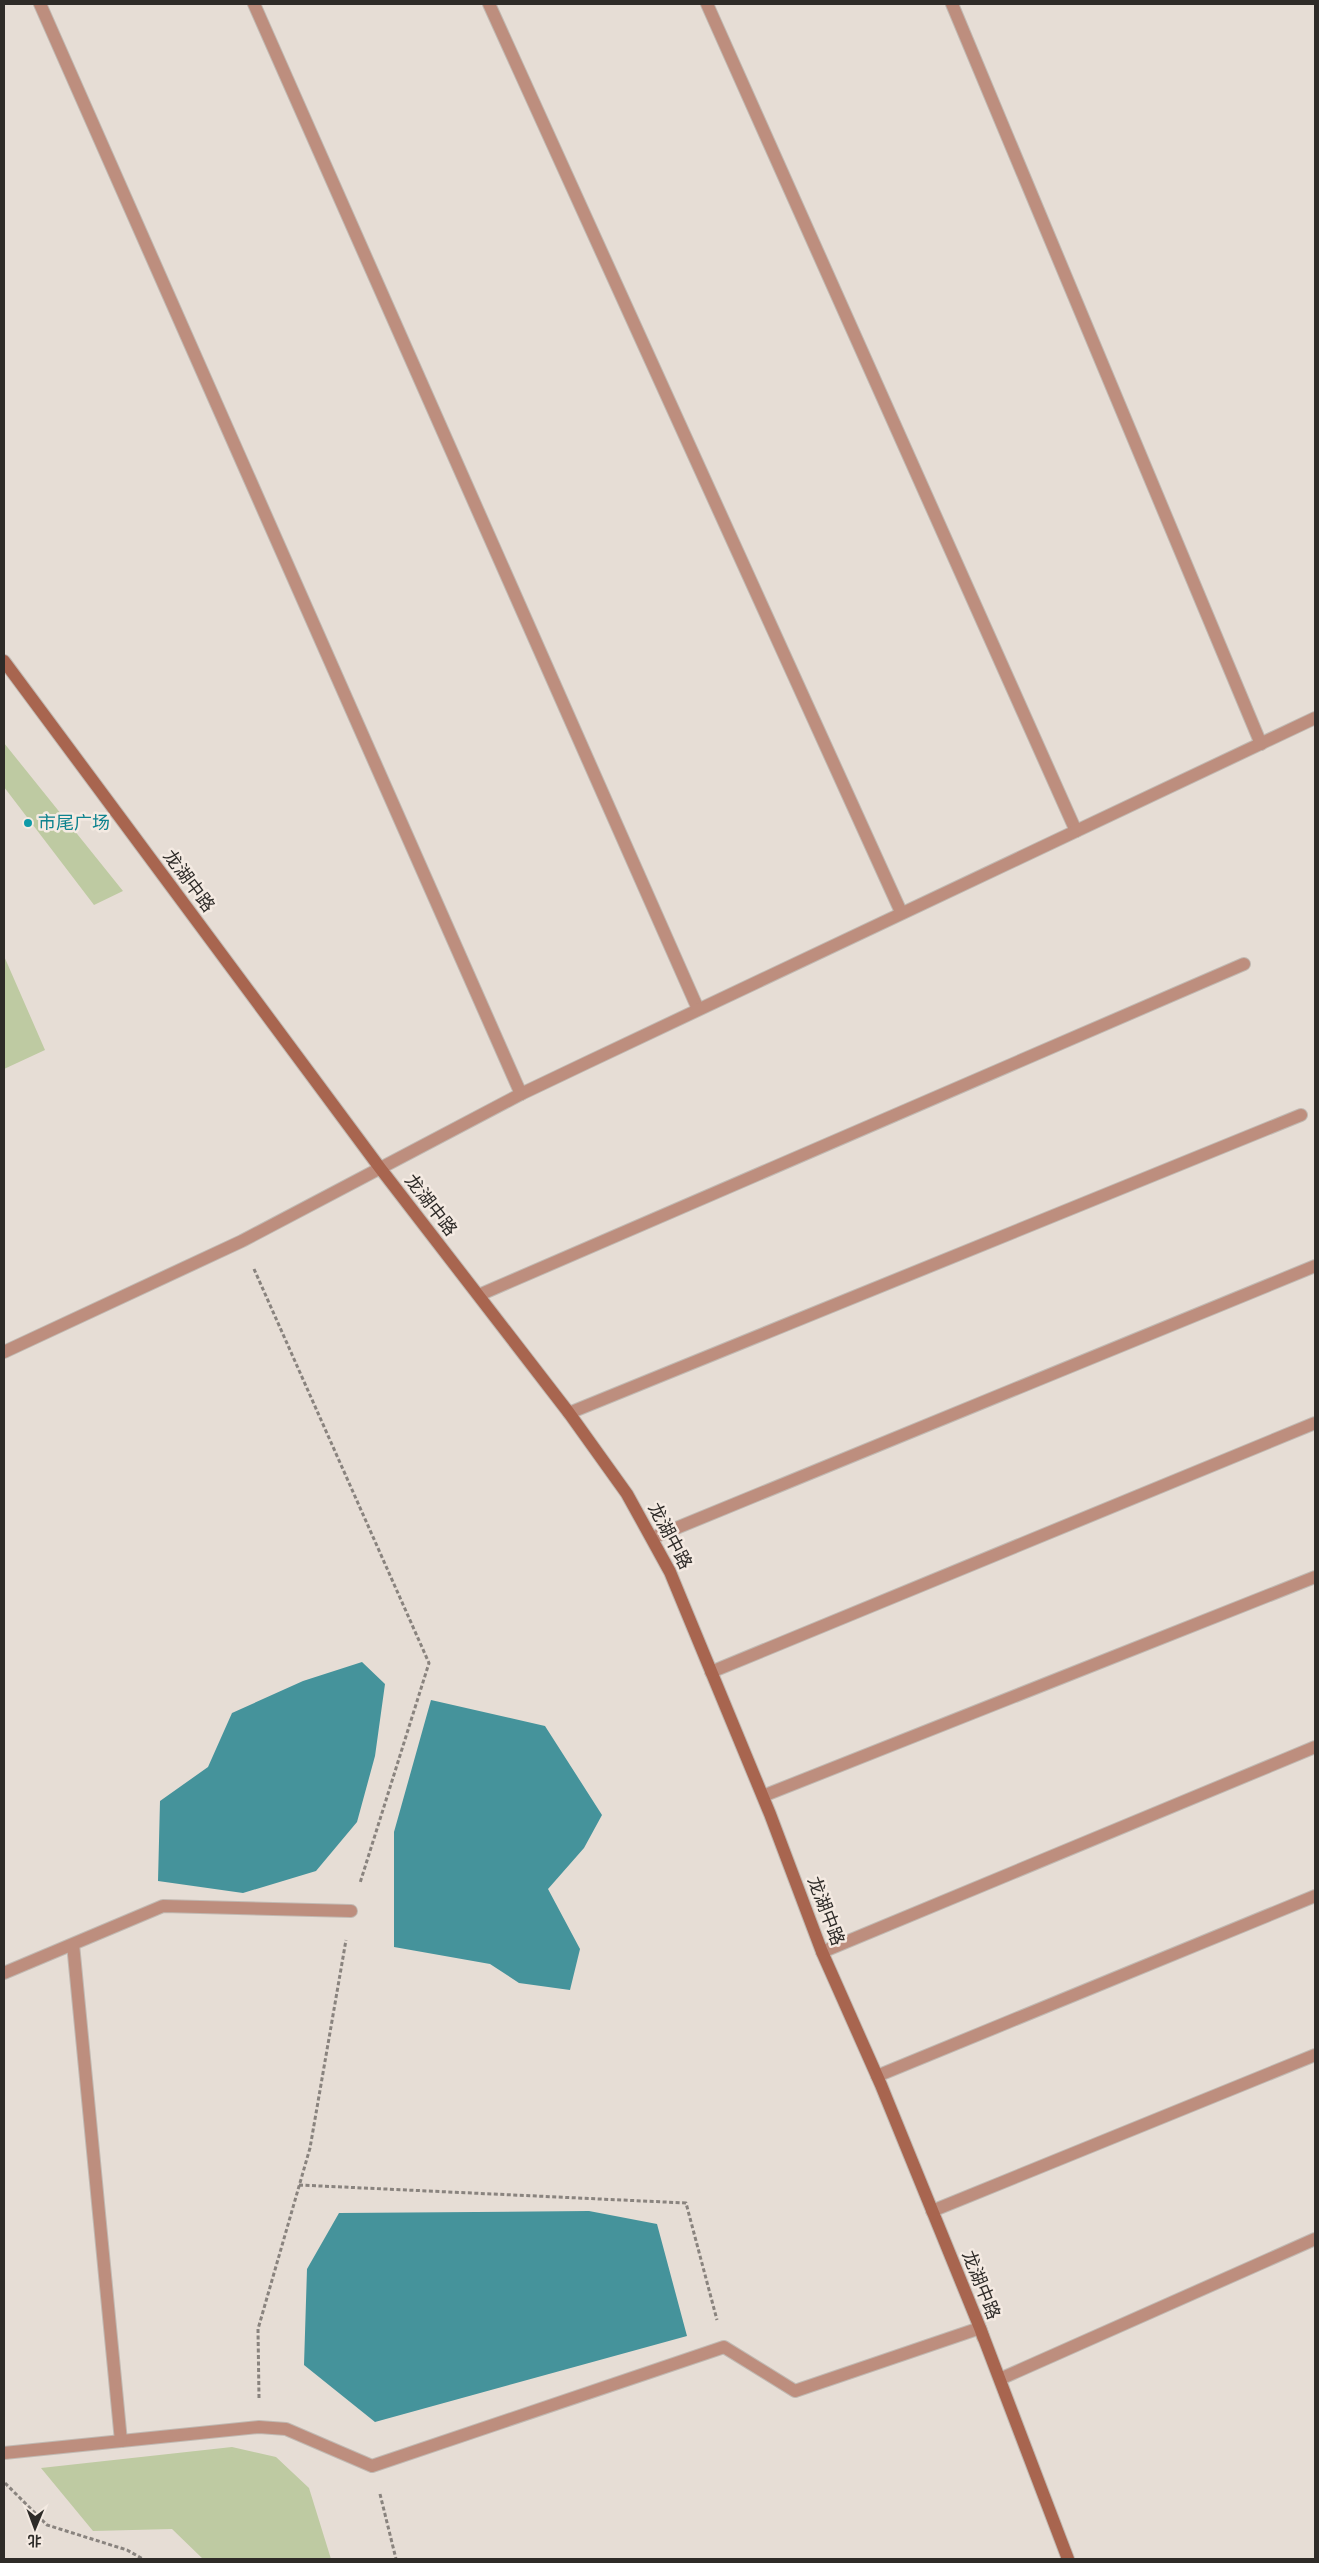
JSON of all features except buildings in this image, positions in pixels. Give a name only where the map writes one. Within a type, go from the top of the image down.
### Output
[{"type":"street","points":[[40,4],[521,1094]]},
{"type":"street","points":[[254,4],[698,1009]]},
{"type":"street","points":[[489,4],[901,912]]},
{"type":"street","points":[[707,4],[1076,831]]},
{"type":"street","points":[[952,4],[1260,744]]},
{"type":"street","name":"龙湖中路","points":[[4,661],[380,1168],[569,1412],[628,1494],[670,1572],[763,1796],[822,1952],[877,2076],[980,2328]]},
{"type":"street","points":[[4,1350],[242,1241],[521,1094],[901,912],[1315,718]]},
{"type":"street","points":[[479,1296],[1244,964]]},
{"type":"street","points":[[569,1412],[1301,1115]]},
{"type":"street","points":[[652,1538],[1315,1266]]},
{"type":"street","points":[[711,1672],[1315,1422]]},
{"type":"street","points":[[763,1796],[1315,1577]]},
{"type":"street","points":[[822,1952],[1315,1747]]},
{"type":"street","points":[[877,2076],[1315,1896]]},
{"type":"street","points":[[4,1973],[163,1906],[351,1910]]},
{"type":"street","points":[[73,1944],[120,2441]]},
{"type":"street","points":[[932,2210],[1315,2055]]},
{"type":"street","points":[[1000,2379],[1315,2239]]},
{"type":"street","points":[[4,2454],[259,2427],[286,2429],[372,2466],[724,2347],[795,2391],[980,2328],[1068,2559]]},
{"type":"path","points":[[242,1241],[428,1663],[351,1910],[310,2148],[258,2329],[259,2427]]},
{"type":"path","points":[[299,2185],[686,2203],[724,2347]]},
{"type":"path","points":[[372,2466],[396,2559]]},
{"type":"path","points":[[4,2482],[47,2526],[127,2550],[144,2559]]},
{"type":"green space","points":[[4,743],[123,891],[94,905],[4,787]]},
{"type":"green space","points":[[4,956],[45,1050],[4,1069]]},
{"type":"green space","points":[[232,2447],[276,2457],[309,2488],[331,2559],[203,2559],[172,2529],[93,2531],[41,2468]]},
{"type":"water","points":[[362,1662],[385,1684],[375,1756],[357,1822],[316,1871],[243,1893],[158,1881],[160,1801],[208,1767],[232,1713],[303,1681]]},
{"type":"water","points":[[431,1700],[545,1726],[602,1815],[584,1848],[548,1889],[580,1949],[570,1990],[519,1983],[490,1964],[394,1947],[394,1832]]},
{"type":"water","points":[[589,2211],[657,2224],[687,2336],[375,2422],[304,2365],[307,2269],[339,2213]]},
{"type":"place","name":"市尾广场","points":[[28,823]]}]
